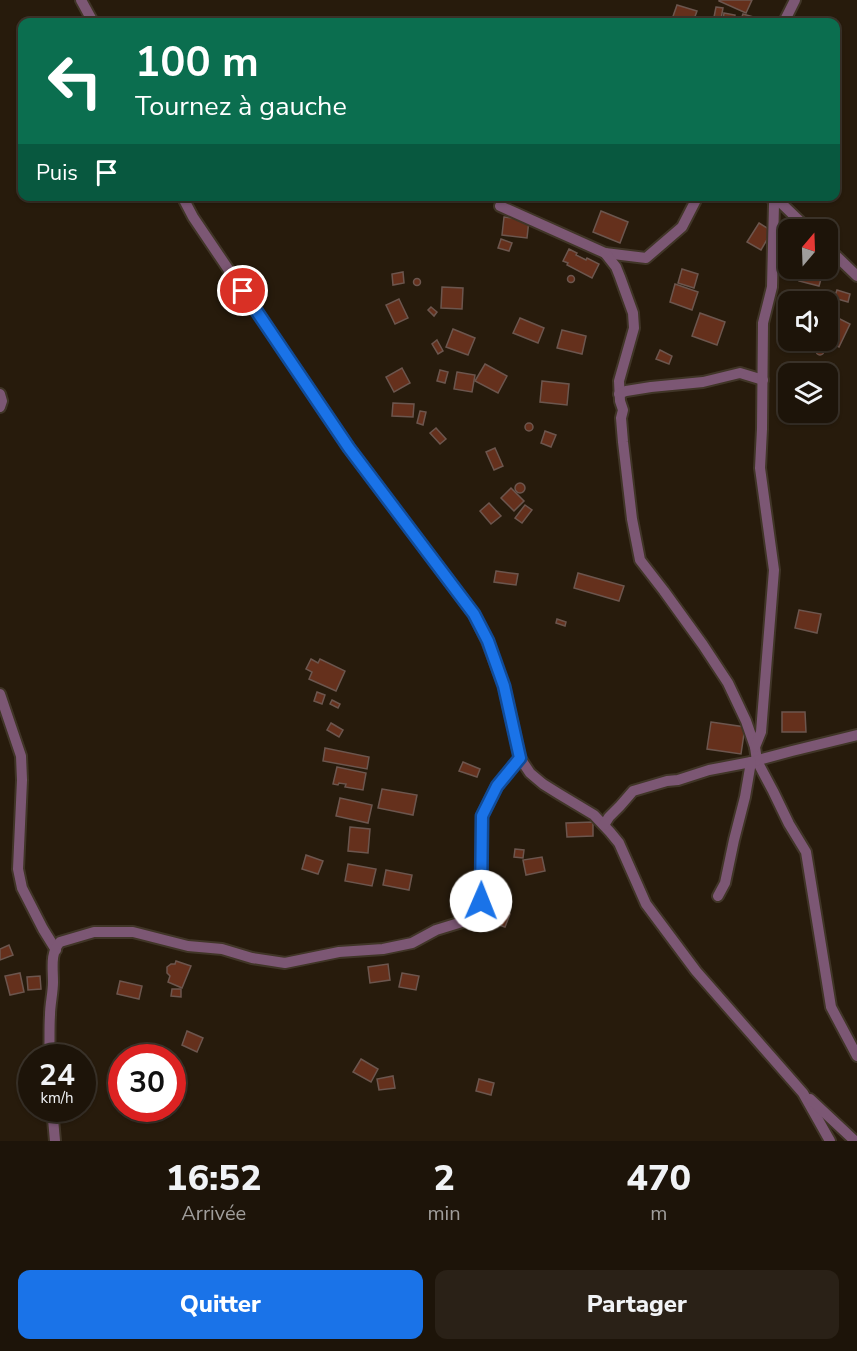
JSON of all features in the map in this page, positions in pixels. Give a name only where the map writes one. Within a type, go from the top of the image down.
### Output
[{"type":"street","points":[[81,0],[91,18]]},
{"type":"street","points":[[790,18],[795,0]]},
{"type":"street","points":[[184,201],[193,218],[349,448],[474,614],[488,641],[504,686],[520,758],[543,784],[594,815],[604,825],[619,843],[646,904],[696,971],[803,1093],[855,1141]]},
{"type":"street","points":[[500,206],[605,253],[646,258],[682,227],[695,201]]},
{"type":"street","points":[[718,896],[725,883],[754,761],[755,747],[761,732],[774,570],[760,468],[762,323],[772,287],[773,201]]},
{"type":"street","points":[[780,201],[798,219]]},
{"type":"street","points":[[605,253],[616,267],[633,314],[633,328],[619,381],[632,519],[640,560],[728,683],[746,721],[755,747]]},
{"type":"street","points":[[838,258],[857,276]]},
{"type":"street","points":[[620,394],[626,390],[703,382],[740,373],[763,380]]},
{"type":"street","points":[[0,394],[2,401],[0,407]]},
{"type":"street","points":[[0,694],[21,756],[18,868],[22,888],[56,950]]},
{"type":"street","points":[[604,825],[633,790],[857,735]]},
{"type":"street","points":[[50,1044],[52,969],[57,945],[60,942],[94,932],[133,932],[188,946],[222,949],[252,958],[285,963],[339,952],[382,949],[412,943],[436,930],[462,922],[474,913],[481,901],[482,816],[497,786],[520,758]]},
{"type":"street","points":[[754,761],[773,790],[789,824],[806,852],[831,1007],[857,1056]]},
{"type":"street","points":[[803,1093],[830,1141]]},
{"type":"street","points":[[53,1122],[55,1141]]},
{"type":"building","points":[[719,0],[752,0],[746,13]]},
{"type":"building","points":[[677,5],[697,11],[694,18],[672,18]]},
{"type":"building","points":[[716,7],[723,8],[721,18],[714,17]]},
{"type":"building","points":[[724,13],[735,15],[734,18],[723,18]]},
{"type":"building","points":[[743,14],[757,18],[742,18]]},
{"type":"building","points":[[601,211],[628,222],[620,243],[593,232]]},
{"type":"building","points":[[504,217],[529,220],[527,238],[502,235]]},
{"type":"building","points":[[759,223],[772,231],[761,250],[747,242]]},
{"type":"building","points":[[501,239],[512,243],[509,251],[498,248]]},
{"type":"building","points":[[569,249],[586,260],[587,258],[599,264],[592,278],[563,261]]},
{"type":"building","points":[[682,269],[698,274],[694,288],[678,283]]},
{"type":"building","points":[[403,272],[404,283],[393,285],[392,274]]},
{"type":"building","points":[[571,276],[574,279],[571,282],[568,279]]},
{"type":"building","points":[[417,279],[420,282],[417,285],[414,282]]},
{"type":"building","points":[[799,279],[821,279],[819,286],[799,281]]},
{"type":"building","points":[[675,284],[698,292],[692,310],[670,302]]},
{"type":"building","points":[[442,287],[463,288],[462,309],[441,308]]},
{"type":"building","points":[[837,291],[850,294],[848,302],[838,299]]},
{"type":"building","points":[[399,299],[408,318],[395,324],[386,305]]},
{"type":"building","points":[[431,307],[437,312],[434,316],[428,310]]},
{"type":"building","points":[[700,313],[725,322],[717,345],[692,336]]},
{"type":"building","points":[[520,318],[544,328],[538,343],[513,333]]},
{"type":"building","points":[[838,318],[850,324],[838,346]]},
{"type":"building","points":[[453,329],[475,338],[468,355],[446,347]]},
{"type":"building","points":[[562,330],[586,336],[582,354],[557,348]]},
{"type":"building","points":[[437,340],[443,351],[438,354],[432,344]]},
{"type":"building","points":[[660,350],[672,356],[669,364],[656,359]]},
{"type":"building","points":[[816,351],[824,351],[823,354],[817,354]]},
{"type":"building","points":[[485,364],[507,376],[498,393],[475,381]]},
{"type":"building","points":[[402,368],[410,383],[394,392],[386,377]]},
{"type":"building","points":[[440,370],[448,372],[445,383],[437,381]]},
{"type":"building","points":[[457,372],[475,375],[472,392],[454,389]]},
{"type":"building","points":[[542,381],[569,384],[567,405],[540,402]]},
{"type":"building","points":[[393,403],[414,404],[413,417],[392,416]]},
{"type":"building","points":[[420,411],[426,412],[423,425],[417,423]]},
{"type":"building","points":[[529,423],[533,427],[529,431],[525,427]]},
{"type":"building","points":[[436,428],[446,439],[440,444],[430,433]]},
{"type":"building","points":[[545,431],[556,435],[551,447],[541,443]]},
{"type":"building","points":[[495,448],[503,466],[494,470],[486,452]]},
{"type":"building","points":[[520,483],[525,488],[520,493],[515,488]]},
{"type":"building","points":[[511,488],[524,501],[514,511],[501,498]]},
{"type":"building","points":[[489,503],[501,516],[491,524],[480,511]]},
{"type":"building","points":[[525,505],[532,510],[522,523],[515,518]]},
{"type":"building","points":[[496,571],[518,574],[516,585],[494,582]]},
{"type":"building","points":[[578,573],[624,586],[619,601],[574,588]]},
{"type":"building","points":[[799,610],[821,614],[817,633],[795,628]]},
{"type":"building","points":[[557,619],[566,622],[565,626],[556,623]]},
{"type":"building","points":[[311,659],[318,663],[320,659],[345,671],[336,691],[309,679],[312,672],[306,669]]},
{"type":"building","points":[[317,692],[325,695],[322,704],[314,701]]},
{"type":"building","points":[[332,700],[340,704],[338,708],[330,704]]},
{"type":"building","points":[[782,712],[805,712],[806,732],[782,732]]},
{"type":"building","points":[[711,722],[745,727],[741,754],[707,749]]},
{"type":"building","points":[[331,723],[343,730],[339,737],[327,730]]},
{"type":"building","points":[[325,748],[369,757],[367,769],[323,761]]},
{"type":"building","points":[[463,762],[480,769],[477,777],[459,771]]},
{"type":"building","points":[[337,767],[366,773],[363,790],[345,787],[346,784],[333,784]]},
{"type":"building","points":[[382,789],[417,795],[413,815],[378,808]]},
{"type":"building","points":[[340,798],[372,805],[368,823],[336,816]]},
{"type":"building","points":[[593,822],[593,836],[567,837],[566,823]]},
{"type":"building","points":[[350,827],[370,829],[368,853],[348,851]]},
{"type":"building","points":[[515,849],[524,850],[523,858],[514,857]]},
{"type":"building","points":[[306,855],[323,861],[318,874],[302,869]]},
{"type":"building","points":[[542,857],[545,871],[526,875],[523,860]]},
{"type":"building","points":[[348,864],[376,869],[372,886],[345,881]]},
{"type":"building","points":[[386,870],[412,875],[409,890],[383,885]]},
{"type":"building","points":[[492,908],[510,914],[505,927],[487,921]]},
{"type":"building","points":[[9,945],[13,955],[0,960],[0,949]]},
{"type":"building","points":[[176,961],[191,966],[182,988],[168,982],[170,976],[167,973],[167,967],[175,964]]},
{"type":"building","points":[[388,964],[390,980],[370,983],[368,967]]},
{"type":"building","points":[[20,973],[24,992],[10,995],[5,976]]},
{"type":"building","points":[[402,973],[419,976],[416,990],[399,987]]},
{"type":"building","points":[[40,976],[41,989],[28,990],[27,977]]},
{"type":"building","points":[[120,981],[142,986],[139,999],[117,994]]},
{"type":"building","points":[[172,989],[181,989],[181,997],[171,996]]},
{"type":"building","points":[[187,1031],[203,1038],[197,1052],[182,1044]]},
{"type":"building","points":[[361,1059],[378,1069],[371,1082],[353,1072]]},
{"type":"building","points":[[393,1076],[395,1088],[379,1090],[377,1079]]},
{"type":"building","points":[[479,1079],[494,1083],[491,1095],[476,1091]]},
{"type":"route","points":[[243,291],[349,448],[474,614],[488,641],[504,686],[520,758],[497,786],[482,816],[481,901]]}]
